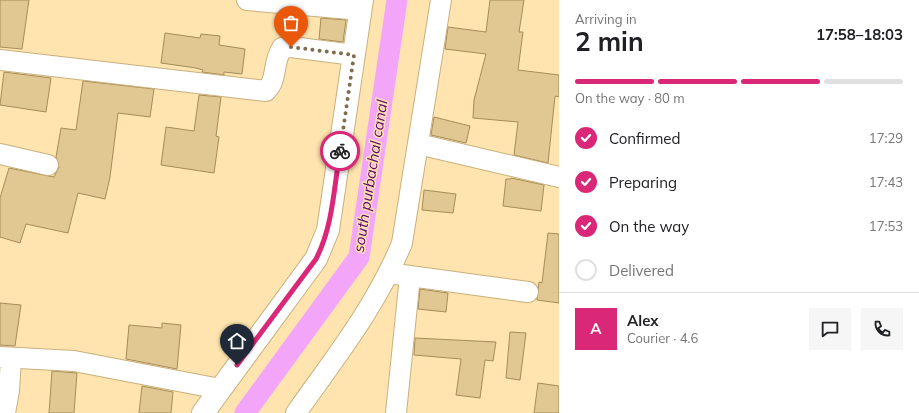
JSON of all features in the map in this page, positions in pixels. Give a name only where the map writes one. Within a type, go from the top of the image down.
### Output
[{"type":"street","points":[[203,413],[316,259],[324,244],[328,230],[362,5],[247,0]]},
{"type":"street","points":[[296,413],[355,329],[388,273],[402,243],[441,0]]},
{"type":"street","points":[[0,60],[266,91],[272,85],[276,56],[282,48],[291,47],[354,55]]},
{"type":"street","points":[[418,144],[559,176]]},
{"type":"street","points":[[0,154],[48,165]]},
{"type":"street","points":[[388,273],[528,292]]},
{"type":"street","points":[[396,413],[410,276]]},
{"type":"street","points":[[6,413],[9,391],[5,358],[74,361],[220,389]]},
{"type":"building","points":[[0,0],[29,0],[22,49],[0,47]]},
{"type":"building","points":[[490,0],[524,0],[519,32],[523,32],[518,70],[559,75],[559,97],[555,96],[548,163],[514,155],[518,122],[473,118],[474,100],[486,54],[445,49],[448,27],[486,32]]},
{"type":"building","points":[[321,18],[346,20],[343,42],[319,39]]},
{"type":"building","points":[[165,33],[200,38],[201,34],[220,36],[219,45],[245,49],[242,74],[224,72],[224,75],[202,72],[203,70],[196,68],[161,63]]},
{"type":"building","points":[[4,72],[51,78],[46,112],[0,105]]},
{"type":"building","points":[[83,81],[154,89],[150,117],[118,113],[110,177],[105,199],[78,193],[68,233],[26,224],[20,243],[0,237],[0,198],[9,168],[54,177],[59,167],[56,157],[61,128],[76,130]]},
{"type":"building","points":[[199,95],[221,97],[216,136],[219,137],[214,173],[161,165],[166,127],[194,131]]},
{"type":"building","points":[[434,117],[470,126],[466,143],[431,135]]},
{"type":"building","points":[[511,178],[544,185],[541,211],[503,206],[506,179]]},
{"type":"building","points":[[424,190],[456,194],[453,213],[422,210]]},
{"type":"building","points":[[548,233],[559,234],[559,303],[537,300],[539,282],[542,283]]},
{"type":"building","points":[[420,289],[448,293],[446,312],[418,309]]},
{"type":"building","points":[[0,303],[21,305],[15,346],[0,345]]},
{"type":"building","points":[[162,323],[181,325],[177,369],[126,359],[129,325],[162,328]]},
{"type":"building","points":[[510,332],[526,333],[520,380],[506,378]]},
{"type":"building","points":[[415,338],[496,342],[493,361],[485,360],[480,398],[456,395],[461,359],[414,355]]},
{"type":"building","points":[[52,371],[77,373],[74,413],[49,413]]},
{"type":"building","points":[[538,383],[559,386],[559,413],[534,413]]},
{"type":"building","points":[[142,386],[173,392],[171,413],[139,413]]},
{"type":"waterway","name":"south purbachal canal","points":[[245,413],[359,257],[397,0]]},
{"type":"way so far","points":[[291,47],[354,55],[340,151]]},
{"type":"route","points":[[237,365],[316,259],[324,244],[328,230],[340,151]]}]
